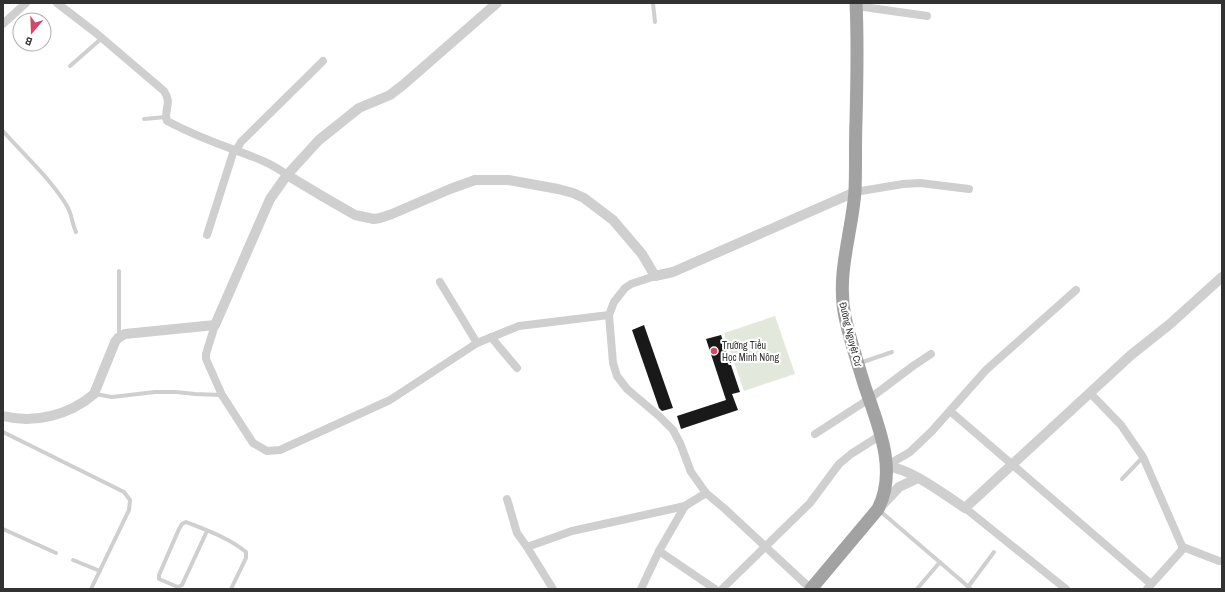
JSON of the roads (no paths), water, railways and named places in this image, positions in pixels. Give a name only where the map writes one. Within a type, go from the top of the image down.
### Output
[{"type":"highway","name":"Đường Nguyệt Cư","points":[[811,589],[878,509],[885,493],[886,466],[881,435],[858,364],[842,300],[842,280],[855,192],[856,5]]},
{"type":"street","points":[[3,24],[26,3]]},
{"type":"street","points":[[57,3],[102,38],[164,91],[169,101],[166,117],[167,120],[204,138],[277,167],[287,175],[355,215],[374,219],[380,218],[475,180],[508,180],[558,189],[584,198],[613,220],[642,254],[655,276]]},
{"type":"street","points":[[497,3],[390,95],[359,108],[325,136],[287,175],[270,199],[215,325],[206,354],[206,360],[222,395],[253,444],[267,451],[280,450],[390,400],[491,336],[519,326],[609,315]]},
{"type":"street","points":[[856,5],[927,16]]},
{"type":"street","points":[[207,235],[235,150],[241,142],[323,61]]},
{"type":"street","points":[[811,589],[726,509],[706,493],[691,472],[680,443],[673,430],[627,389],[617,376],[613,363],[609,315],[614,302],[625,288],[631,284],[673,272],[855,192],[903,184],[920,183],[969,189]]},
{"type":"street","points":[[965,508],[1090,393],[1130,354],[1170,324],[1222,277]]},
{"type":"street","points":[[440,282],[477,344]]},
{"type":"street","points":[[886,466],[910,452],[932,431],[986,370],[1076,290]]},
{"type":"street","points":[[3,416],[12,418],[37,419],[54,415],[79,405],[94,394],[114,344],[119,337],[125,334],[215,325]]},
{"type":"street","points":[[491,336],[517,368]]},
{"type":"street","points":[[815,434],[869,399],[931,354]]},
{"type":"street","points":[[1090,393],[1121,425],[1143,457],[1183,547],[1222,561]]},
{"type":"street","points":[[950,411],[1149,586],[1182,550],[1183,547]]},
{"type":"street","points":[[722,589],[810,503],[839,464],[851,454],[881,435]]},
{"type":"street","points":[[886,466],[902,470],[918,478],[965,508],[1066,589]]},
{"type":"street","points":[[878,509],[899,487],[918,478]]},
{"type":"street","points":[[527,546],[572,531],[685,506],[706,493]]},
{"type":"street","points":[[507,500],[517,533],[527,546],[553,589]]},
{"type":"street","points":[[641,589],[659,551],[685,506]]},
{"type":"street","points":[[659,551],[715,589]]},
{"type":"lane","points":[[653,3],[655,22]]},
{"type":"lane","points":[[70,66],[102,38]]},
{"type":"lane","points":[[144,119],[166,117]]},
{"type":"lane","points":[[3,131],[56,191],[68,208],[76,232]]},
{"type":"lane","points":[[119,271],[119,337]]},
{"type":"lane","points":[[858,364],[892,352]]},
{"type":"lane","points":[[94,394],[112,397],[155,392],[222,395]]},
{"type":"lane","points":[[3,432],[124,492],[130,500],[129,510],[91,589]]},
{"type":"lane","points":[[1122,479],[1143,457]]},
{"type":"lane","points":[[878,509],[970,588],[994,552]]},
{"type":"lane","points":[[207,531],[182,585],[178,587],[159,579],[159,575],[182,524],[186,522],[207,531],[240,547],[246,552],[246,558],[231,589]]},
{"type":"lane","points":[[3,529],[56,553]]},
{"type":"lane","points":[[73,560],[100,571]]},
{"type":"lane","points":[[917,589],[940,562]]},
{"type":"place","name":"Trường Tiểu Học Minh Nông","points":[[714,351]]}]
